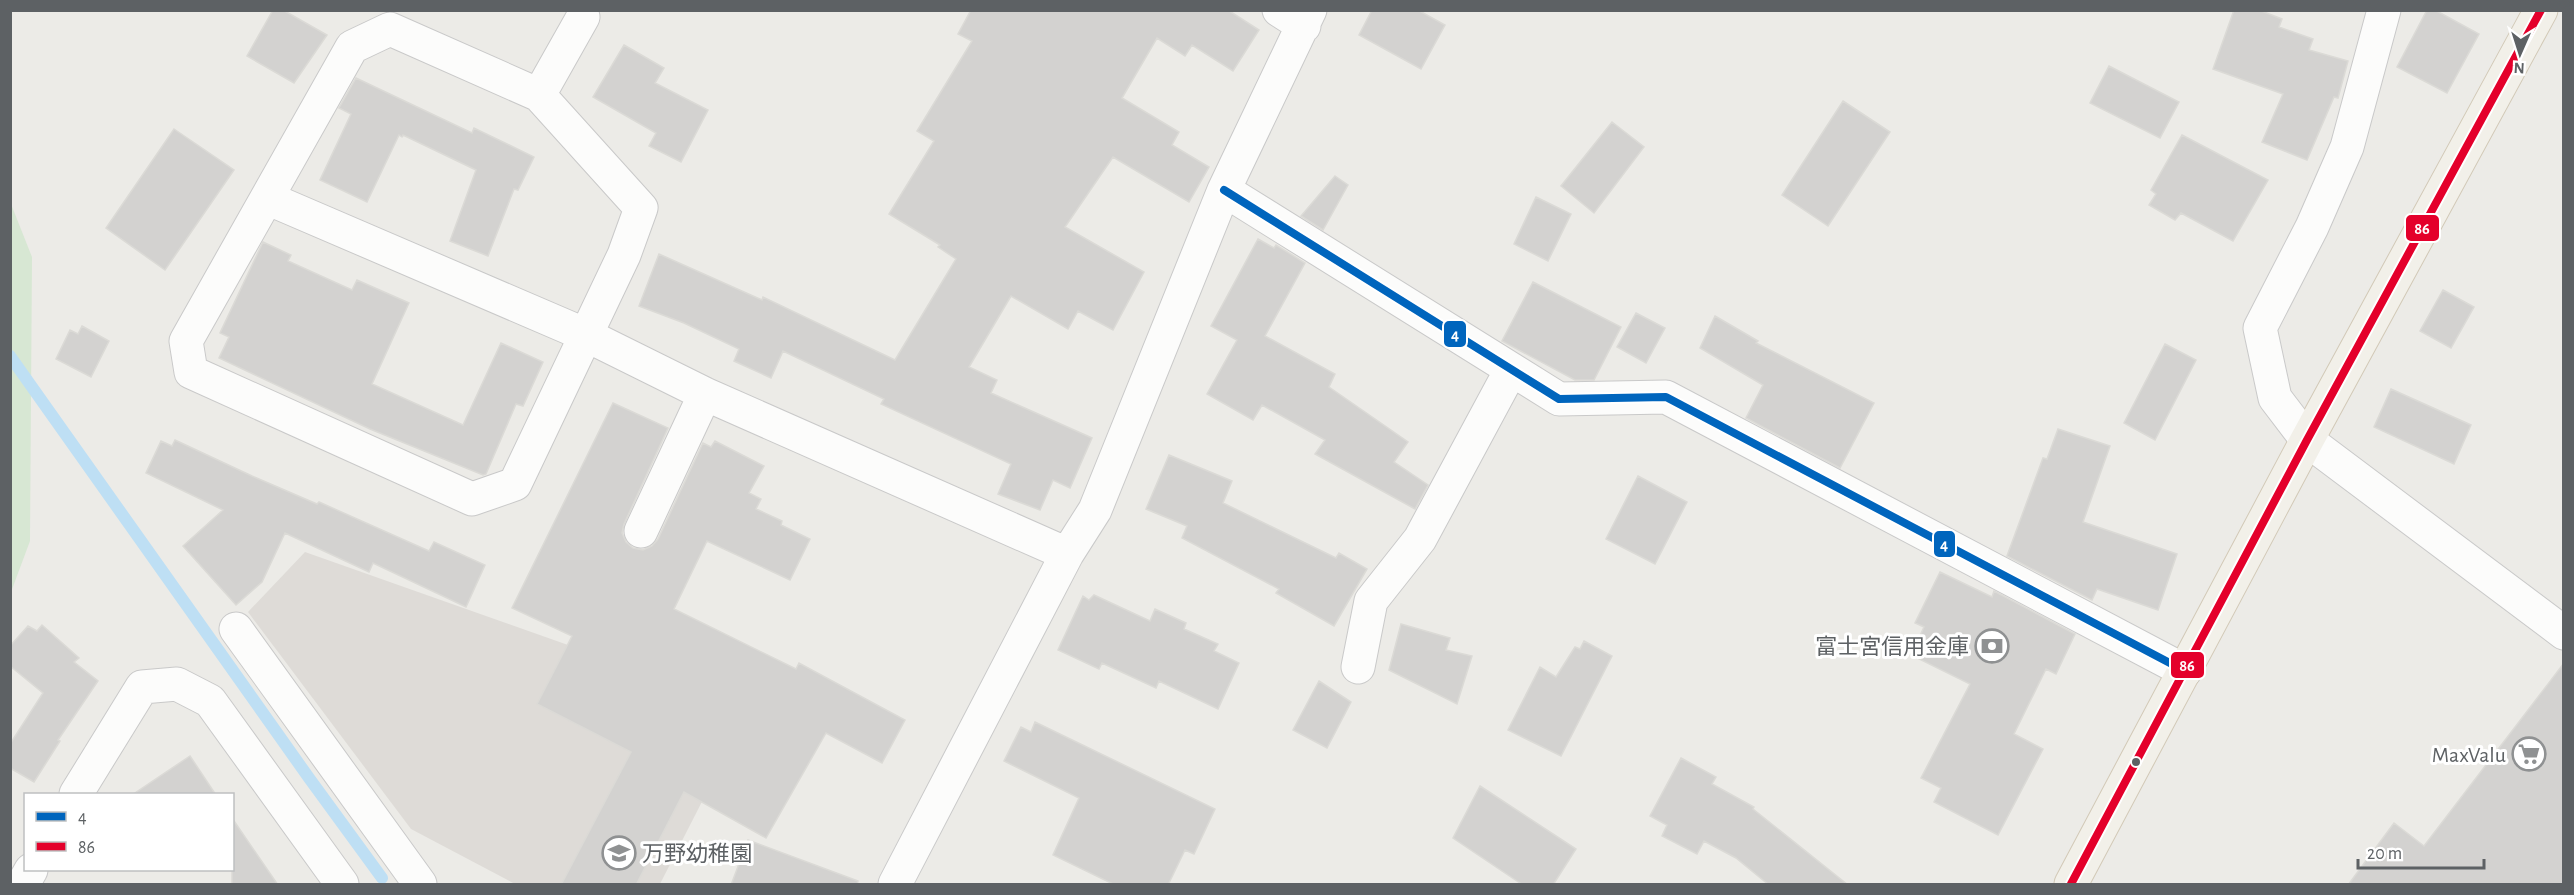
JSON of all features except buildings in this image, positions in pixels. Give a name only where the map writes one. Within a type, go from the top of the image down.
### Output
[{"type":"main road","points":[[2072,885],[2307,440],[2541,10]]},
{"type":"street","points":[[2384,10],[2347,147],[2312,226],[2260,328],[2275,398],[2307,440],[2564,633]]},
{"type":"street","points":[[539,95],[583,16]]},
{"type":"street","points":[[895,885],[1067,554],[1095,510],[1297,16]]},
{"type":"street","points":[[390,29],[539,95],[642,208],[624,255],[515,484],[472,500],[191,372],[186,341],[267,198],[352,47],[390,29]]},
{"type":"street","points":[[1224,190],[1559,399],[1666,397],[2185,671]]},
{"type":"street","points":[[267,198],[586,335],[705,394],[1067,554]]},
{"type":"street","points":[[1358,667],[1371,601],[1420,539],[1511,370]]},
{"type":"street","points":[[641,531],[705,394]]},
{"type":"street","points":[[236,629],[420,885]]},
{"type":"street","points":[[77,793],[142,687],[177,684],[210,701],[342,885]]},
{"type":"street","points":[[23,885],[31,871]]},
{"type":"shaded area","points":[[305,552],[568,645],[739,729],[660,884],[515,884],[411,829],[248,612]]},
{"type":"green space","points":[[11,204],[32,257],[30,541],[11,592]]},
{"type":"waterway","points":[[10,356],[382,878]]},
{"type":"transit line","name":"86","points":[[2071,884],[2307,440],[2541,10]]},
{"type":"transit line","name":"4","points":[[1224,190],[1559,399],[1666,397],[2185,671]]},
{"type":"place","name":"富士宮信用金庫","points":[[1992,646]]},
{"type":"place","name":"MaxValu","points":[[2529,754]]},
{"type":"place","name":"万野幼稚園","points":[[619,853]]}]
